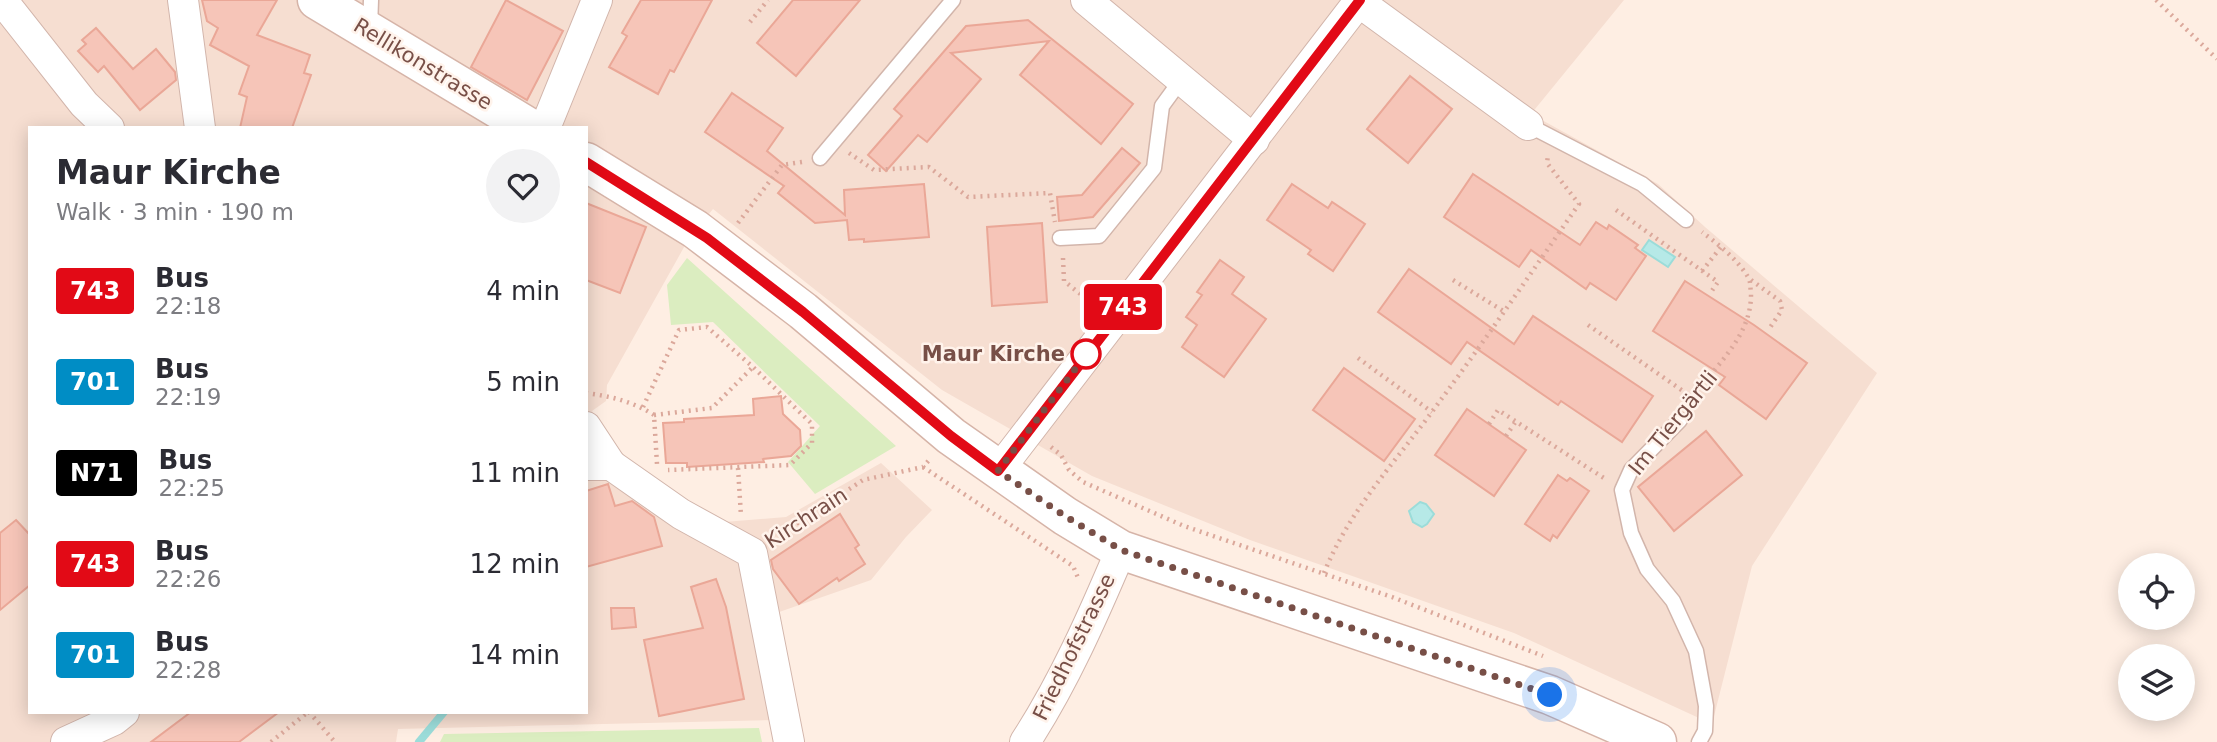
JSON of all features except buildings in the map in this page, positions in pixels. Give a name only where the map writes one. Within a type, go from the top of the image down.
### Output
[{"type":"street","points":[[2,0],[85,104],[107,126]]},
{"type":"street","points":[[183,0],[200,126]]},
{"type":"street","name":"Rellikonstrasse","points":[[317,0],[370,17],[527,126]]},
{"type":"street","points":[[546,126],[597,0]]},
{"type":"street","points":[[1086,0],[1254,140]]},
{"type":"street","points":[[998,471],[1360,1],[1539,131]]},
{"type":"street","points":[[588,163],[695,229],[803,312],[951,436],[1065,516],[1121,550],[1550,695],[1657,742]]},
{"type":"street","points":[[588,433],[598,465]]},
{"type":"street","name":"Kirchrain","points":[[598,465],[748,551]]},
{"type":"street","name":"Friedhofstrasse","points":[[1025,742],[1045,711],[1091,620],[1121,550]]},
{"type":"street","points":[[748,551],[789,742]]},
{"type":"street","points":[[66,742],[122,714]]},
{"type":"lane","points":[[820,158],[953,0]]},
{"type":"lane","points":[[1060,238],[1098,236],[1154,168],[1162,106],[1181,80]]},
{"type":"lane","points":[[1539,131],[1642,184],[1686,220]]},
{"type":"lane","name":"Im Tiergärtli","points":[[1680,420],[1631,470],[1622,490],[1631,533],[1647,569],[1673,601],[1696,651],[1706,706],[1705,731],[1699,742]]},
{"type":"path","points":[[750,22],[768,0]]},
{"type":"path","points":[[2156,0],[2217,60]]},
{"type":"path","points":[[1324,573],[1351,517],[1505,312],[1578,204],[1547,163],[1539,131]]},
{"type":"path","points":[[835,142],[874,170],[929,167],[968,197],[1050,193],[1060,238]]},
{"type":"path","points":[[719,247],[782,165],[820,158]]},
{"type":"path","points":[[1616,210],[1718,282],[1712,292]]},
{"type":"path","points":[[1686,220],[1721,247],[1750,279],[1780,301],[1782,310],[1769,329]]},
{"type":"path","points":[[1702,271],[1721,247]]},
{"type":"path","points":[[1063,262],[1064,281],[1113,320]]},
{"type":"path","name":"Im Tiergärtli","points":[[1680,420],[1693,398],[1726,358],[1744,326],[1751,304],[1750,279]]},
{"type":"path","points":[[1453,280],[1505,312]]},
{"type":"path","points":[[1588,325],[1693,398]]},
{"type":"path","points":[[643,408],[679,330],[707,327],[812,424],[812,443],[790,465],[658,470],[654,415]]},
{"type":"path","points":[[1358,358],[1432,412]]},
{"type":"path","points":[[588,393],[608,396],[643,408],[654,415],[712,408],[753,367]]},
{"type":"path","points":[[1489,424],[1498,411],[1622,490]]},
{"type":"path","points":[[1506,436],[1516,421]]},
{"type":"path","points":[[1029,432],[1061,455],[1069,470],[1083,482],[1184,526],[1324,573],[1543,656]]},
{"type":"path","points":[[951,436],[923,467],[1073,566],[1084,592],[1091,620]]},
{"type":"path","name":"Kirchrain","points":[[748,551],[863,480],[923,467]]},
{"type":"path","points":[[738,468],[748,551]]},
{"type":"path","points":[[271,742],[306,714]]},
{"type":"path","points":[[310,714],[335,742]]},
{"type":"shaded area","points":[[0,0],[1624,0],[1531,114],[1658,184],[1877,373],[1752,566],[1712,724],[1514,633],[1250,540],[1092,476],[942,390],[713,209],[688,240],[607,385],[606,401],[592,411],[604,433],[637,470],[712,523],[786,517],[881,463],[932,510],[871,580],[756,620],[773,720],[398,729],[396,742],[0,742]]},
{"type":"green space","points":[[687,258],[896,446],[815,494],[788,462],[820,426],[713,322],[671,325],[667,285]]},
{"type":"green space","points":[[759,728],[762,742],[440,742],[444,734]]},
{"type":"water","points":[[1649,240],[1675,257],[1668,267],[1642,250]]},
{"type":"water","points":[[1420,502],[1426,504],[1434,514],[1422,527],[1413,522],[1409,511]]},
{"type":"waterway","points":[[419,742],[442,714]]},
{"type":"bus line","name":"743","points":[[588,163],[707,238],[803,312],[951,436],[998,471],[1360,0]]},
{"type":"place","name":"Maur Kirche","points":[[1086,354]]},
{"type":"route","points":[[1086,354],[1088,352],[998,471],[1121,550],[1550,695]]}]
